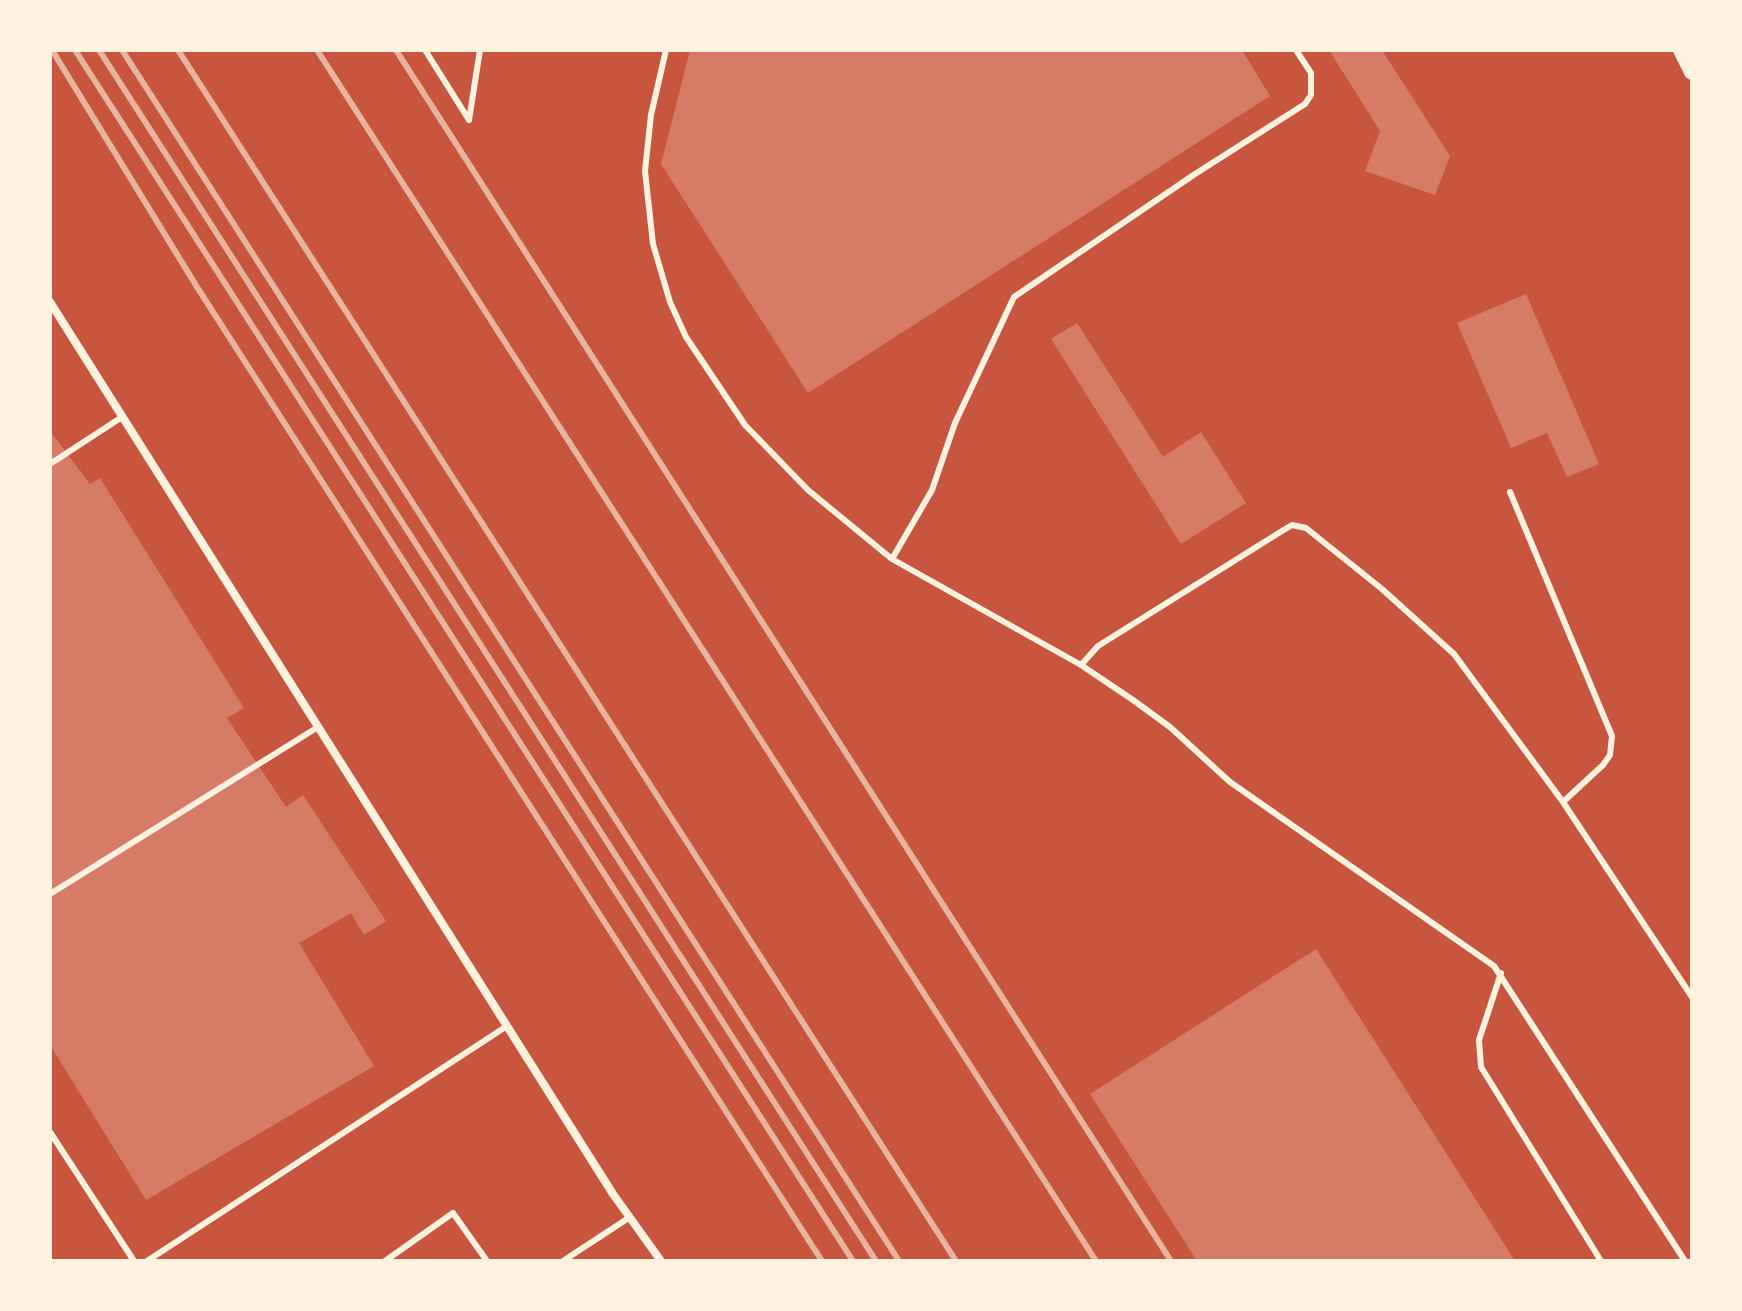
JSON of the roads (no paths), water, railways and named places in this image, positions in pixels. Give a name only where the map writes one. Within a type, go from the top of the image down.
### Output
[{"type":"main road","points":[[1681,50],[1692,72]]},
{"type":"street","points":[[50,302],[507,1026],[661,1261]]},
{"type":"lane","points":[[425,50],[469,120],[480,50]]},
{"type":"lane","points":[[666,50],[651,115],[646,200],[658,266],[677,318],[718,389],[759,441],[828,509],[892,559],[1081,665],[1151,712],[1230,782],[1501,973],[1685,1261]]},
{"type":"lane","points":[[892,559],[932,490],[955,423],[1014,297],[1195,174],[1305,104],[1311,95],[1311,73],[1296,50]]},
{"type":"lane","points":[[50,464],[122,417]]},
{"type":"lane","points":[[1510,492],[1612,736],[1610,755],[1603,765],[1563,802]]},
{"type":"lane","points":[[1081,665],[1098,646],[1282,531],[1299,525],[1314,532],[1443,643],[1563,802],[1692,997]]},
{"type":"lane","points":[[50,894],[318,727]]},
{"type":"lane","points":[[1501,973],[1479,1040],[1477,1054],[1481,1067],[1601,1261]]},
{"type":"lane","points":[[147,1261],[507,1026]]},
{"type":"lane","points":[[50,1132],[134,1261]]},
{"type":"lane","points":[[385,1261],[453,1213],[487,1261]]},
{"type":"lane","points":[[563,1261],[630,1217]]},
{"type":"railway","points":[[52,50],[197,287],[822,1261]]},
{"type":"railway","points":[[75,50],[853,1261]]},
{"type":"railway","points":[[99,50],[876,1261]]},
{"type":"railway","points":[[122,50],[899,1261]]},
{"type":"railway","points":[[178,50],[956,1261]]},
{"type":"railway","points":[[317,50],[1096,1261]]},
{"type":"railway","points":[[396,50],[1171,1261]]}]
